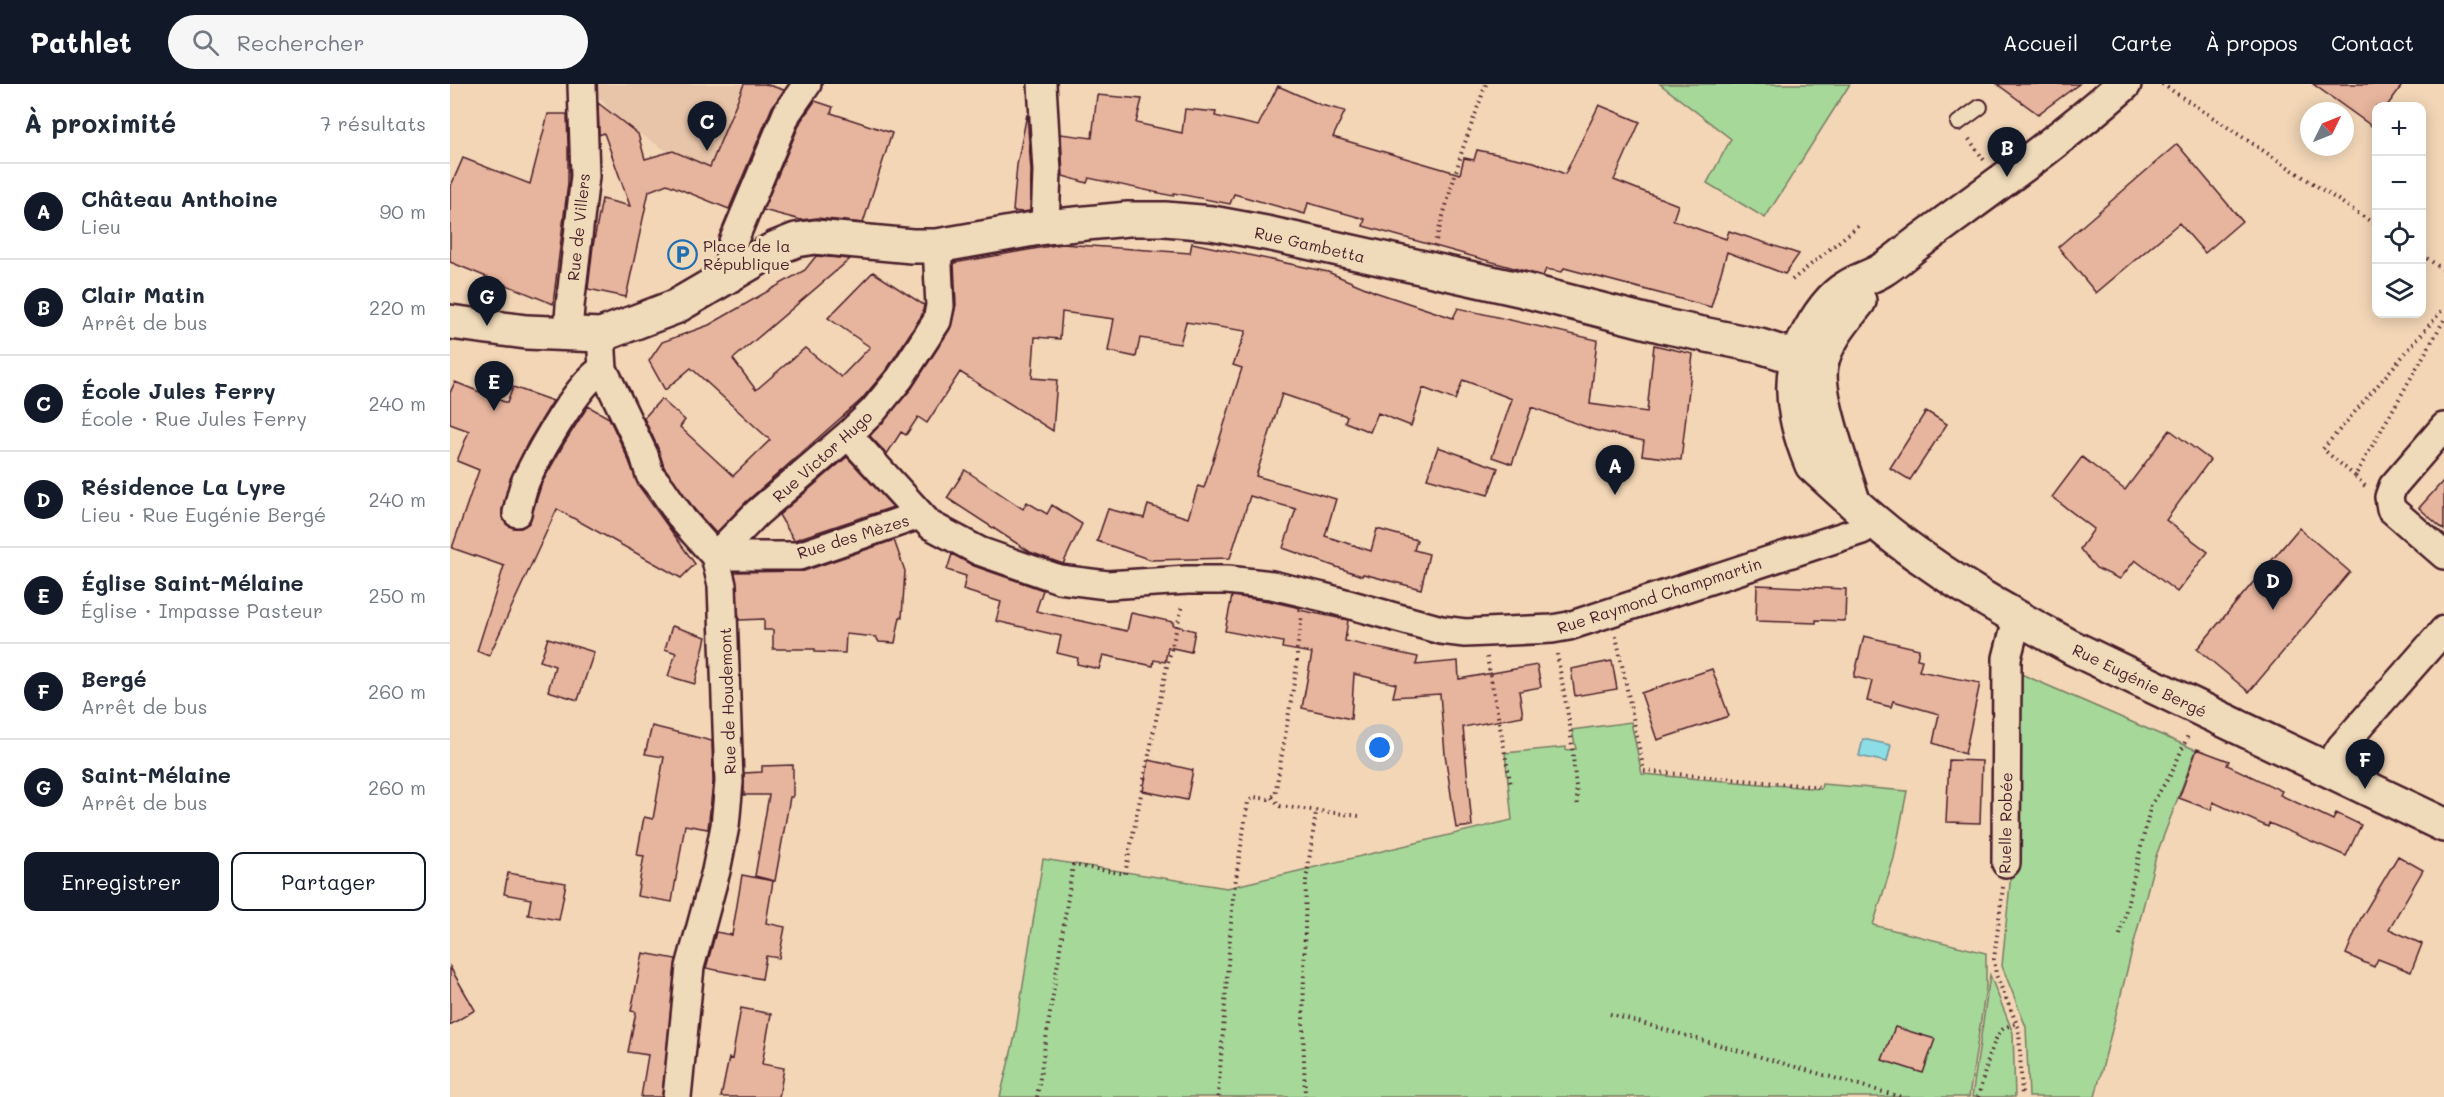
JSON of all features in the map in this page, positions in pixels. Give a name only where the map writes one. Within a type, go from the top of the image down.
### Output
[{"type":"street","name":"Rue de Villers","points":[[568,334],[585,176],[582,84]]},
{"type":"street","points":[[450,322],[526,332],[601,335],[675,307],[738,269],[730,256],[733,242],[787,113],[807,84]]},
{"type":"street","points":[[1041,84],[1047,171],[1045,227]]},
{"type":"street","points":[[1862,511],[1809,361],[1818,319],[1844,288],[1882,270],[2044,150],[2124,84]]},
{"type":"street","name":"Rue Gambetta","points":[[738,269],[776,248],[796,240],[815,237],[912,246],[937,246],[1045,227],[1128,219],[1166,219],[1212,223],[1271,234],[1523,291],[1664,326],[1760,346],[1809,361]]},
{"type":"street","name":"Rue Victor Hugo","points":[[715,556],[757,513],[873,411],[900,378],[937,321],[940,306],[937,246]]},
{"type":"street","name":"Rue de Houdemont","points":[[601,335],[603,369],[644,455],[650,475],[682,520],[715,556],[722,585],[729,782],[725,826],[716,871],[690,967],[677,1097]]},
{"type":"street","points":[[517,513],[526,478],[586,382],[603,369]]},
{"type":"street","points":[[2444,427],[2393,486],[2389,497],[2391,509],[2444,555]]},
{"type":"street","name":"Rue Raymond Champmartin","points":[[848,435],[930,525],[979,551],[1059,579],[1107,585],[1187,579],[1248,582],[1306,593],[1441,630],[1465,633],[1552,629],[1610,612],[1862,530],[1862,511]]},
{"type":"street","name":"Rue Eugénie Bergé","points":[[1862,511],[1928,563],[2017,619],[2444,825]]},
{"type":"street","name":"Rue des Mèzes","points":[[715,556],[799,556],[919,515]]},
{"type":"street","name":"Ruelle Robée","points":[[2006,863],[2007,657],[2017,619]]},
{"type":"street","points":[[2327,769],[2341,747],[2444,630]]},
{"type":"lane","points":[[1958,123],[1980,107]]},
{"type":"path","points":[[1430,271],[1434,246],[1462,151],[1486,84]]},
{"type":"path","points":[[2162,84],[2372,222]]},
{"type":"path","points":[[1966,135],[1981,156]]},
{"type":"path","points":[[1792,280],[1858,226]]},
{"type":"path","points":[[2426,258],[2444,270]]},
{"type":"path","points":[[2391,509],[2324,449],[2444,308]]},
{"type":"path","points":[[2355,476],[2444,320]]},
{"type":"path","points":[[1037,1097],[1073,865],[1125,874],[1187,579]]},
{"type":"path","points":[[1272,797],[1275,795],[1306,593]]},
{"type":"path","points":[[1610,612],[1644,771],[1820,787]]},
{"type":"path","points":[[1552,629],[1570,726],[1578,807]]},
{"type":"path","points":[[1482,632],[1511,786]]},
{"type":"path","points":[[2120,935],[2151,805],[2171,774],[2199,708]]},
{"type":"path","points":[[1218,1097],[1233,897],[1248,802],[1254,797],[1272,797],[1280,806],[1359,816]]},
{"type":"path","points":[[1305,1097],[1303,1022],[1306,881],[1316,812]]},
{"type":"path","name":"Ruelle Robée","points":[[2006,863],[1994,958],[1996,975],[2017,1023],[2022,1097]]},
{"type":"path","points":[[1610,1014],[1901,1097]]},
{"type":"path","points":[[1978,1097],[1987,1072],[1994,1038],[2004,1029],[2017,1023]]},
{"type":"shaded area","points":[[596,84],[776,84],[737,177],[742,180],[729,209],[664,183],[677,157],[630,128],[610,112],[597,94],[591,96]]},
{"type":"green space","points":[[1660,84],[1850,84],[1765,218],[1707,183],[1731,139]]},
{"type":"green space","points":[[2012,670],[2196,750],[2156,856],[2095,1097],[2029,1097],[2026,1027],[2002,966],[2012,863]]},
{"type":"green space","points":[[1631,722],[1642,774],[1821,789],[1822,784],[1907,791],[1894,858],[1873,925],[1986,953],[1986,987],[1969,1097],[1000,1097],[1015,1036],[1043,859],[1227,888],[1512,820],[1505,753],[1566,747],[1566,750],[1576,749],[1572,730]]},
{"type":"green space","points":[[1990,975],[2013,1033],[2015,1097],[1972,1097]]},
{"type":"water","points":[[1863,739],[1891,745],[1887,762],[1859,756]]},
{"type":"building","points":[[744,84],[765,84],[784,90],[772,107],[729,209],[667,184],[649,191],[626,297],[588,289],[602,199],[630,206],[604,133],[599,135],[598,103],[638,134],[645,159],[673,151],[710,167]]},
{"type":"building","points":[[1997,84],[2079,84],[2038,114]]},
{"type":"building","points":[[2313,84],[2403,84],[2390,102],[2372,102],[2372,126],[2354,113],[2354,102],[2338,102]]},
{"type":"building","points":[[1278,86],[1321,105],[1345,111],[1333,137],[1460,174],[1464,158],[1474,160],[1477,150],[1534,162],[1565,174],[1599,105],[1640,122],[1614,180],[1678,205],[1673,220],[1726,239],[1729,231],[1799,254],[1785,274],[1727,252],[1711,307],[1564,268],[1562,272],[1546,269],[1543,276],[1363,226],[1365,219],[1308,203],[1305,214],[1234,194],[1230,204],[1174,193],[1173,196],[1089,178],[1087,183],[1063,176],[1061,134],[1092,138],[1097,95],[1142,99],[1136,123],[1182,133],[1185,109],[1216,112],[1215,116],[1258,126]]},
{"type":"building","points":[[815,101],[833,107],[831,113],[892,133],[863,223],[817,218],[801,220],[763,210],[801,121]]},
{"type":"building","points":[[548,114],[567,114],[568,145],[568,183],[553,304],[450,262],[450,188],[463,158],[530,184]]},
{"type":"building","points":[[1027,114],[1031,171],[1030,211],[1022,212],[1013,211],[1017,165]]},
{"type":"building","points":[[2177,144],[2242,221],[2205,253],[2179,223],[2096,293],[2058,247]]},
{"type":"building","points":[[1192,243],[1328,272],[1375,292],[1453,318],[1458,308],[1597,340],[1590,404],[1647,412],[1654,345],[1693,354],[1681,460],[1642,455],[1644,441],[1594,430],[1532,407],[1512,464],[1492,457],[1512,399],[1463,380],[1455,400],[1423,388],[1411,426],[1378,413],[1370,432],[1345,422],[1347,416],[1282,394],[1256,476],[1336,499],[1325,536],[1371,551],[1377,529],[1417,540],[1414,550],[1429,554],[1421,589],[1363,574],[1362,576],[1283,548],[1296,509],[1250,496],[1230,558],[1151,560],[1097,541],[1108,509],[1144,518],[1148,505],[1188,518],[1198,486],[1204,488],[1242,368],[1233,365],[1246,331],[1186,322],[1180,344],[1140,338],[1136,357],[1108,351],[1114,319],[1062,312],[1060,339],[1035,337],[1032,378],[1057,380],[1053,431],[960,372],[927,423],[918,417],[906,435],[901,432],[887,454],[870,436],[912,388],[950,329],[956,305],[954,263],[1062,244],[1190,253]]},
{"type":"building","points":[[816,256],[850,259],[733,359],[756,390],[805,348],[841,377],[870,347],[828,318],[873,272],[924,305],[922,315],[887,369],[861,400],[747,501],[716,533],[695,510],[664,467],[644,418],[661,399],[685,420],[680,427],[733,476],[770,440],[691,368],[665,390],[649,361],[662,342],[709,325],[805,270]]},
{"type":"building","points":[[455,382],[507,403],[513,387],[553,401],[528,442],[510,479],[502,510],[502,518],[507,525],[521,528],[529,523],[542,483],[588,406],[609,418],[638,485],[695,564],[681,578],[557,509],[489,656],[477,651],[504,566],[452,548],[479,470],[457,461],[469,431],[450,424],[450,393]]},
{"type":"building","points":[[1926,411],[1947,424],[1910,480],[1890,468]]},
{"type":"building","points":[[2170,430],[2210,460],[2166,520],[2208,552],[2177,592],[2135,560],[2120,579],[2096,568],[2080,549],[2094,529],[2052,497],[2082,457],[2125,490]]},
{"type":"building","points":[[1438,447],[1498,468],[1488,495],[1427,478]]},
{"type":"building","points":[[847,457],[893,507],[794,540],[779,515]]},
{"type":"building","points":[[965,470],[1023,509],[1027,502],[1047,514],[1052,505],[1082,524],[1063,564],[1030,552],[947,498]]},
{"type":"building","points":[[2444,480],[2444,530],[2419,508]]},
{"type":"building","points":[[2299,528],[2350,572],[2249,692],[2197,649]]},
{"type":"building","points":[[894,540],[905,571],[902,617],[900,617],[895,643],[879,642],[876,637],[846,634],[845,653],[815,652],[815,649],[773,649],[773,630],[764,630],[764,619],[739,620],[735,572],[804,571]]},
{"type":"building","points":[[952,554],[974,566],[1043,590],[1036,611],[1127,631],[1131,613],[1173,622],[1173,625],[1195,631],[1191,652],[1168,647],[1165,662],[1154,660],[1153,666],[1103,655],[1099,669],[1077,664],[1078,658],[1057,653],[1061,636],[996,621],[1001,602],[963,590],[966,576],[947,570]]},
{"type":"building","points":[[1757,585],[1846,589],[1845,621],[1816,620],[1816,623],[1756,621]]},
{"type":"building","points":[[1232,596],[1269,601],[1348,620],[1345,641],[1418,657],[1416,665],[1458,661],[1459,679],[1537,665],[1541,687],[1519,691],[1523,716],[1463,727],[1472,826],[1456,828],[1445,754],[1440,694],[1393,697],[1396,684],[1354,674],[1351,719],[1302,708],[1312,653],[1282,648],[1283,642],[1225,631]]},
{"type":"building","points":[[672,626],[706,637],[695,684],[668,676],[676,653],[665,649]]},
{"type":"building","points":[[1864,636],[1919,649],[1917,659],[1922,660],[1919,671],[1980,683],[1965,754],[1933,743],[1939,714],[1893,701],[1891,707],[1867,701],[1872,681],[1854,677]]},
{"type":"building","points":[[548,638],[594,652],[578,700],[548,691],[555,666],[540,661]]},
{"type":"building","points":[[1612,661],[1617,689],[1575,696],[1571,669]]},
{"type":"building","points":[[1712,669],[1729,716],[1657,740],[1641,693]]},
{"type":"building","points":[[652,726],[712,741],[713,782],[708,829],[685,825],[672,902],[637,896],[644,856],[637,855],[644,817],[653,819],[664,757],[645,754]]},
{"type":"building","points":[[2197,749],[2229,761],[2227,765],[2282,791],[2280,795],[2333,820],[2336,813],[2361,825],[2346,856],[2269,823],[2268,827],[2213,802],[2211,810],[2179,798]]},
{"type":"building","points":[[1149,760],[1193,770],[1187,800],[1143,791]]},
{"type":"building","points":[[1949,760],[1982,761],[1980,823],[1946,822]]},
{"type":"building","points":[[793,765],[793,797],[790,797],[775,881],[755,876],[769,795],[744,795],[744,773],[762,772],[762,766]]},
{"type":"building","points":[[2398,856],[2423,870],[2389,929],[2422,944],[2411,972],[2378,959],[2374,967],[2346,954],[2361,918]]},
{"type":"building","points":[[508,873],[566,883],[559,920],[528,915],[531,899],[504,894]]},
{"type":"building","points":[[742,875],[773,881],[766,923],[785,927],[779,958],[766,956],[762,979],[706,968],[716,932],[732,935]]},
{"type":"building","points":[[643,953],[676,959],[662,1097],[641,1097],[648,1055],[628,1052],[636,1012],[631,1011]]},
{"type":"building","points":[[450,967],[475,1010],[450,1025]]},
{"type":"building","points":[[741,1008],[771,1014],[762,1064],[784,1068],[779,1097],[721,1097],[729,1058],[732,1059]]},
{"type":"building","points":[[1895,1027],[1935,1039],[1923,1073],[1882,1060]]},
{"type":"place","name":"École Jules Ferry","points":[[707,151]]},
{"type":"place","name":"Clair Matin","points":[[2007,177]]},
{"type":"place","name":"Place de la République","points":[[682,254]]},
{"type":"place","name":"Saint-Mélaine","points":[[487,326]]},
{"type":"place","name":"Église Saint-Mélaine","points":[[494,411]]},
{"type":"place","name":"Château Anthoine","points":[[1615,495]]},
{"type":"place","name":"Résidence La Lyre","points":[[2273,610]]},
{"type":"place","name":"Bergé","points":[[2365,789]]}]
